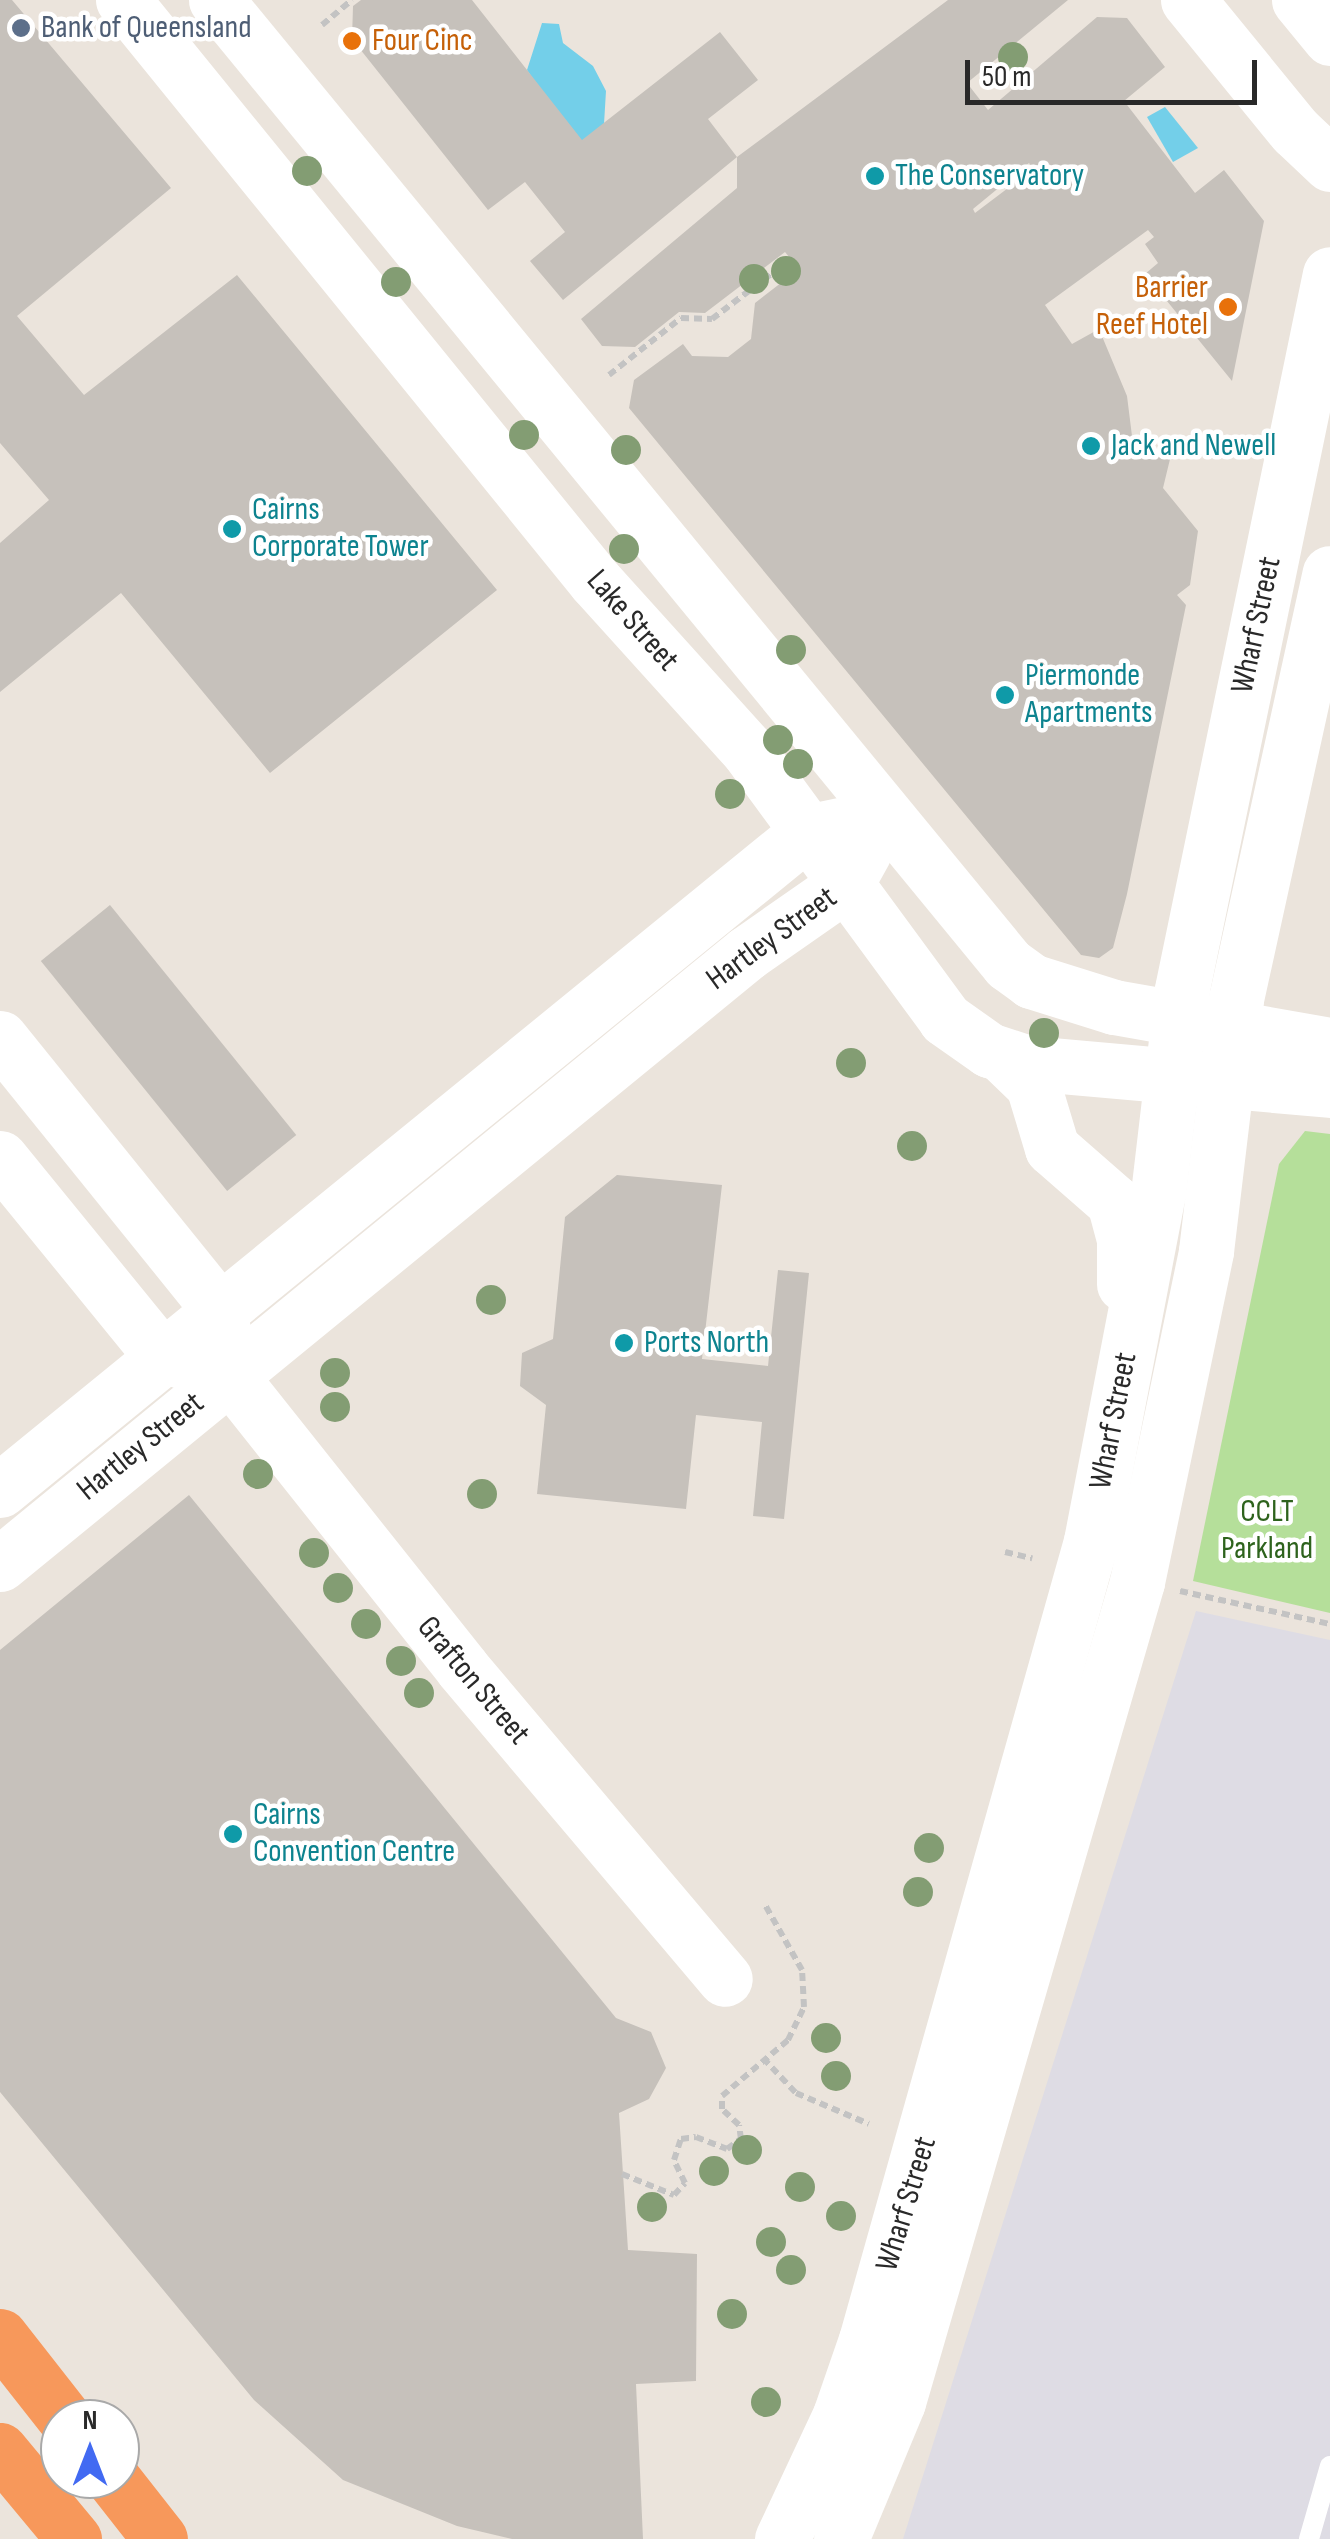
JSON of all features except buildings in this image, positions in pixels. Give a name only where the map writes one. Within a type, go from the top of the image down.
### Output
[{"type":"highway","points":[[0,2336],[49,2399]]},
{"type":"highway","points":[[0,2450],[74,2539]]},
{"type":"highway","points":[[129,2499],[160,2539]]},
{"type":"street","name":"Lake Street","points":[[123,0],[595,580],[746,749],[936,1010],[1004,1057],[1172,1075],[1230,1055]]},
{"type":"street","points":[[216,0],[1020,974],[1096,1002],[1178,1021],[1230,1055],[1330,1090]]},
{"type":"street","points":[[1188,0],[1295,131],[1330,164]]},
{"type":"street","name":"Wharf Street","points":[[782,2539],[853,2382],[918,2168],[1084,1570],[1158,1194],[1178,1021],[1330,274]]},
{"type":"street","name":"Wharf Street","points":[[842,2537],[898,2402],[1137,1582],[1206,1251],[1230,1055],[1307,654],[1330,573]]},
{"type":"street","name":"Hartley Street","points":[[0,1490],[160,1354],[220,1311],[807,832],[886,815]]},
{"type":"street","name":"Hartley Street","points":[[0,1564],[746,954],[846,884],[886,815]]},
{"type":"street","points":[[0,1038],[220,1311]]},
{"type":"street","points":[[1230,1055],[1330,1045]]},
{"type":"street","points":[[1004,1057],[1033,1086],[1052,1148],[1101,1186],[1119,1214],[1125,1273],[1113,1426]]},
{"type":"street","points":[[0,1158],[160,1354],[230,1376]]},
{"type":"street","name":"Grafton Street","points":[[220,1311],[230,1376],[462,1668],[725,1979]]},
{"type":"lane","points":[[1309,2539],[1330,2466]]},
{"type":"path","points":[[322,25],[352,0]]},
{"type":"path","points":[[609,375],[681,318],[712,319],[779,268]]},
{"type":"path","points":[[1004,1552],[1032,1558]]},
{"type":"path","points":[[1172,1590],[1330,1624]]},
{"type":"path","points":[[622,2174],[644,2178],[668,2195],[684,2190],[676,2146],[688,2137],[726,2149],[737,2144],[739,2125],[722,2109],[722,2096],[788,2040],[806,1986],[794,1950],[764,1905]]},
{"type":"path","points":[[763,2058],[796,2093],[869,2124]]},
{"type":"shaded area","points":[[1196,1611],[1330,1640],[1330,2539],[903,2539]]},
{"type":"green space","name":"CCLT Parkland","points":[[1305,1131],[1330,1134],[1330,1613],[1193,1581],[1279,1164]]},
{"type":"water","points":[[542,23],[559,24],[563,43],[593,66],[606,91],[604,124],[578,145],[527,70]]},
{"type":"water","points":[[1165,107],[1198,148],[1173,162],[1147,117]]},
{"type":"place","name":"Bank of Queensland","points":[[21,28]]},
{"type":"place","name":"Four Cinc","points":[[352,41]]},
{"type":"place","name":"The Conservatory","points":[[875,176]]},
{"type":"place","name":"Barrier Reef Hotel","points":[[1228,307]]},
{"type":"place","name":"Jack and Newell","points":[[1091,446]]},
{"type":"place","name":"Cairns Corporate Tower","points":[[232,529]]},
{"type":"place","name":"Piermonde Apartments","points":[[1005,695]]},
{"type":"place","name":"Ports North","points":[[624,1343]]},
{"type":"place","name":"Cairns Convention Centre","points":[[233,1834]]}]
